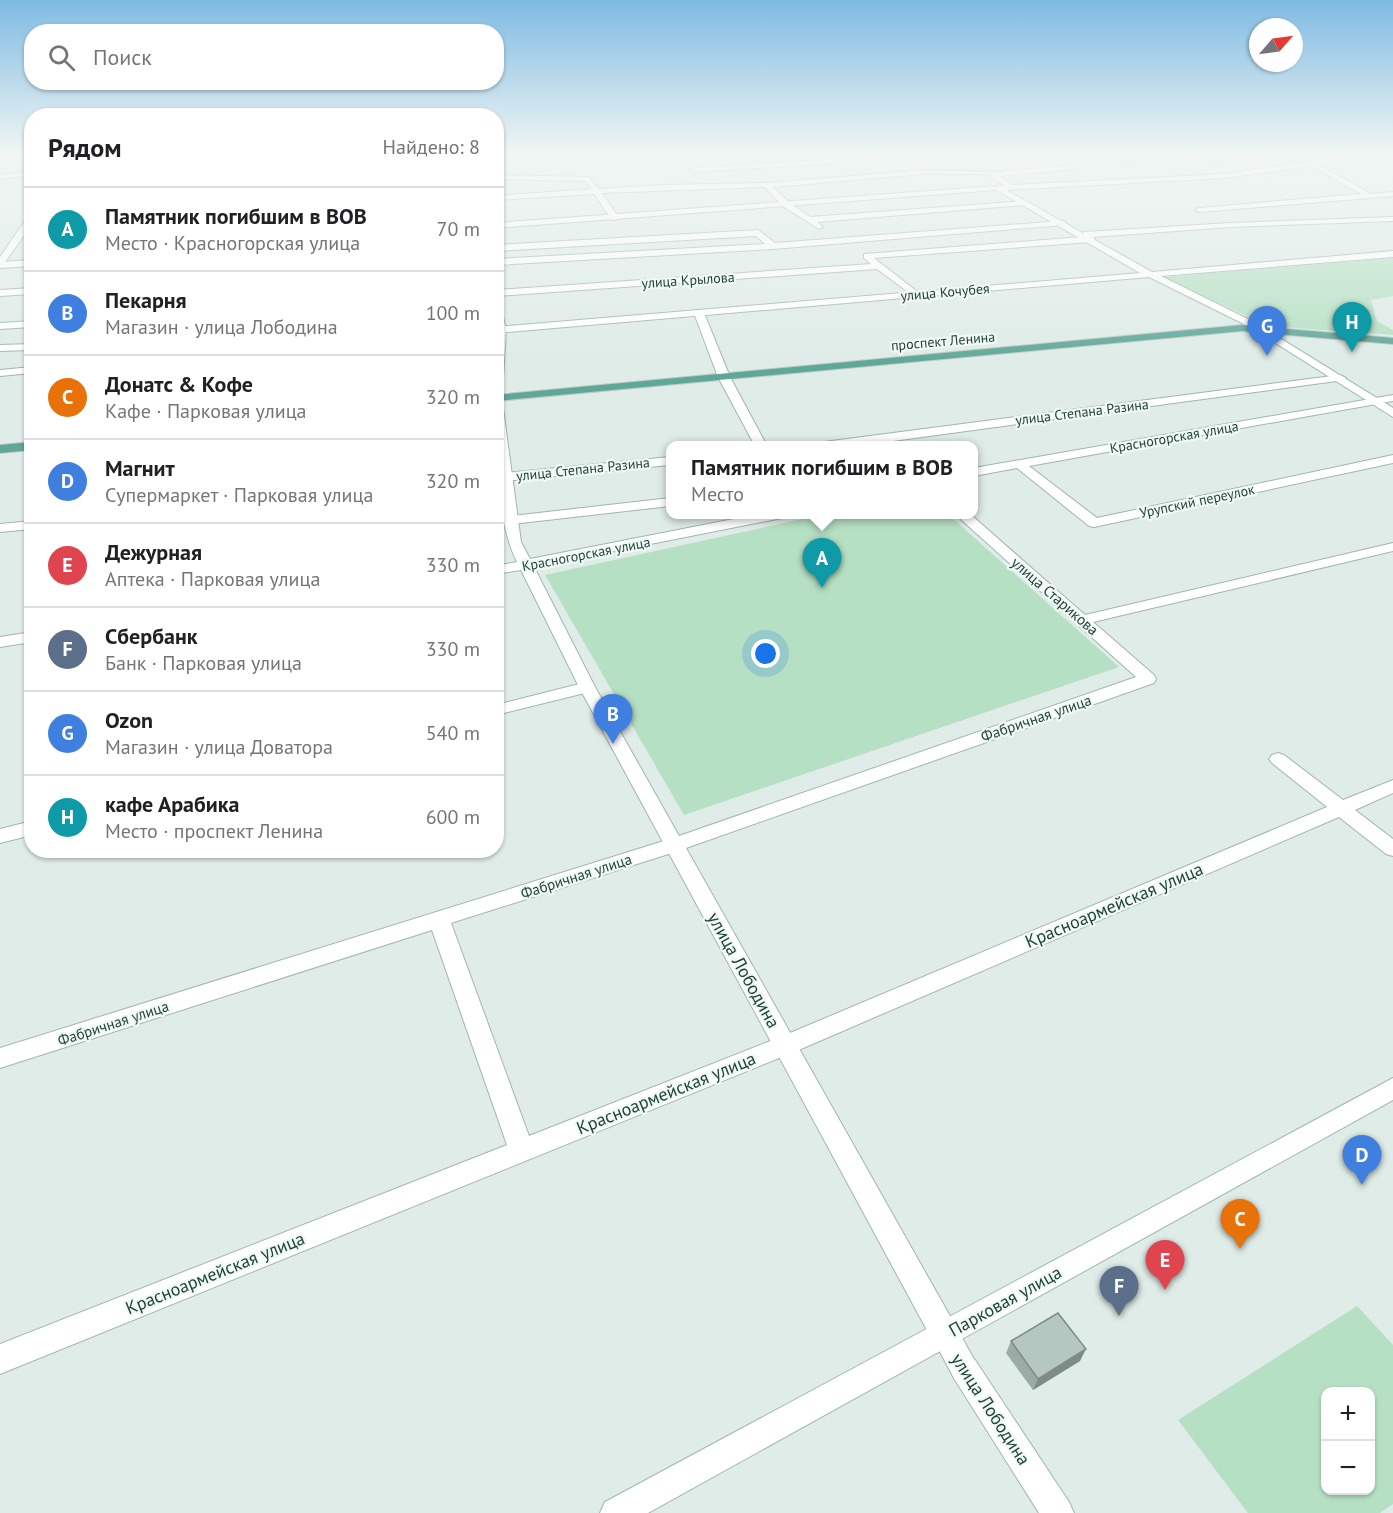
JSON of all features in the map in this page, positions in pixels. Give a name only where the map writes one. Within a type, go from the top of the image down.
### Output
[{"type":"main road","name":"проспект Ленина","points":[[504,399],[1242,328],[1393,341]]},
{"type":"main road","points":[[0,449],[24,447]]},
{"type":"street","points":[[504,225],[532,224]]},
{"type":"street","points":[[814,224],[867,256],[916,295]]},
{"type":"street","points":[[504,262],[773,246],[1055,224]]},
{"type":"street","points":[[1063,224],[1151,275],[1262,330],[1393,413]]},
{"type":"street","points":[[867,256],[1269,224]]},
{"type":"street","points":[[0,264],[24,229]]},
{"type":"street","points":[[504,248],[758,233],[773,246]]},
{"type":"street","name":"улица Кочубея","points":[[504,330],[1393,254]]},
{"type":"street","points":[[0,264],[24,263]]},
{"type":"street","name":"улица Крылова","points":[[504,292],[879,266]]},
{"type":"street","points":[[0,293],[24,292]]},
{"type":"street","points":[[699,313],[724,377],[758,441]]},
{"type":"street","points":[[0,326],[24,324]]},
{"type":"street","points":[[0,348],[24,346]]},
{"type":"street","points":[[0,373],[24,371]]},
{"type":"street","name":"улица Степана Разина","points":[[888,441],[1340,378]]},
{"type":"street","points":[[1374,401],[1393,398]]},
{"type":"street","name":"Красногорская улица","points":[[978,471],[1374,401]]},
{"type":"street","name":"Урупский переулок","points":[[1019,464],[1094,523],[1393,459]]},
{"type":"street","name":"улица Степана Разина","points":[[504,477],[666,461]]},
{"type":"street","name":"улица Лободина","points":[[504,489],[512,520],[514,542],[587,687],[945,1335],[965,1370],[1058,1513]]},
{"type":"street","points":[[512,520],[666,502]]},
{"type":"street","name":"Красногорская улица","points":[[504,569],[761,519]]},
{"type":"street","name":"улица Старикова","points":[[968,519],[1148,679]]},
{"type":"street","points":[[0,528],[24,526]]},
{"type":"street","points":[[1084,620],[1393,548]]},
{"type":"street","points":[[0,642],[24,638]]},
{"type":"street","name":"Фабричная улица","points":[[0,1058],[674,845],[1148,679]]},
{"type":"street","points":[[504,708],[587,687]]},
{"type":"street","points":[[1278,759],[1393,849]]},
{"type":"street","name":"Красноармейская улица","points":[[0,1359],[786,1045],[1393,786]]},
{"type":"street","points":[[0,836],[24,830]]},
{"type":"street","points":[[439,919],[522,1150]]},
{"type":"street","name":"Парковая улица","points":[[616,1513],[1393,1088]]},
{"type":"green space","points":[[1393,258],[1393,296],[1371,300],[1377,321],[1393,330],[1393,335],[1268,326],[1164,277]]},
{"type":"green space","points":[[803,519],[953,519],[1119,667],[684,815],[545,575]]},
{"type":"green space","points":[[1357,1306],[1393,1345],[1393,1504],[1380,1513],[1248,1513],[1178,1420]]},
{"type":"building","points":[[1058,1313],[1086,1349],[1038,1379],[1011,1341]]},
{"type":"place","name":"кафе Арабика","points":[[1352,352]]},
{"type":"place","name":"Ozon","points":[[1267,356]]},
{"type":"place","name":"Памятник погибшим в ВОВ","points":[[822,588]]},
{"type":"place","name":"Пекарня","points":[[613,744]]},
{"type":"place","name":"Магнит","points":[[1362,1185]]},
{"type":"place","name":"Донатс & Кофе","points":[[1240,1249]]},
{"type":"place","name":"Дежурная","points":[[1165,1290]]},
{"type":"place","name":"Сбербанк","points":[[1119,1316]]}]
